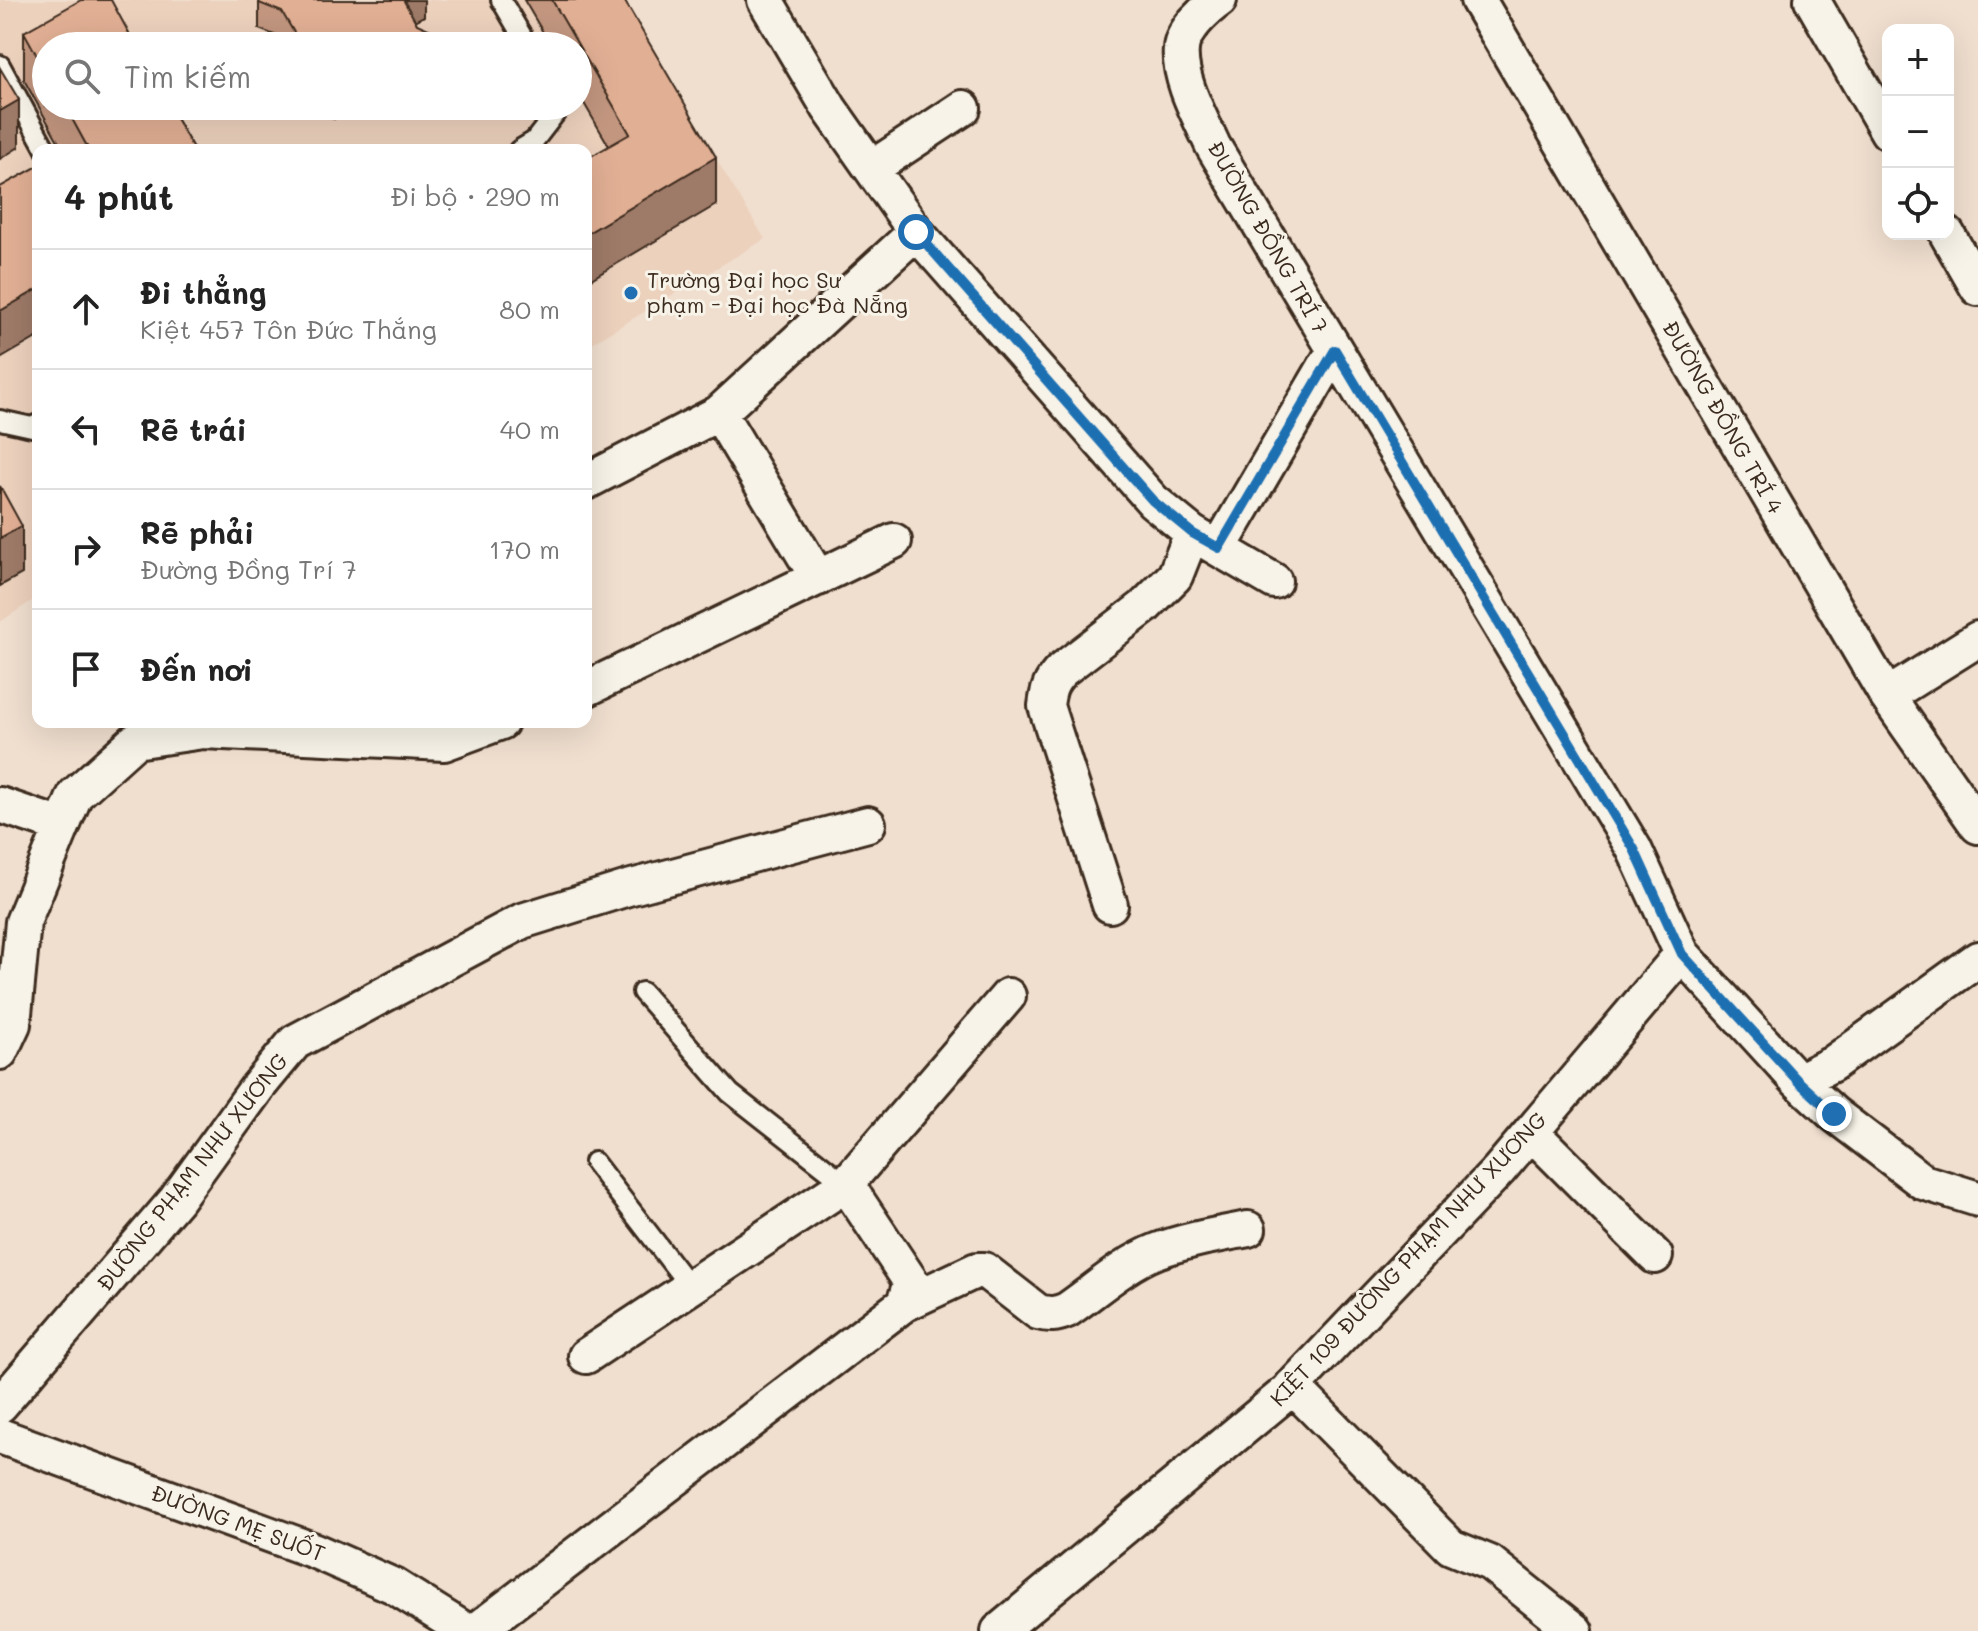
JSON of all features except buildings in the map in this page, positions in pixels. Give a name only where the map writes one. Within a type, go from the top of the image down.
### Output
[{"type":"street","points":[[765,0],[829,108],[916,232],[1153,501],[1205,540],[1274,581]]},
{"type":"street","name":"ĐƯỜNG ĐỒNG TRÍ 7","points":[[1219,0],[1200,14],[1181,47],[1186,84],[1213,146],[1634,849],[1682,954],[1798,1081],[1834,1114],[1923,1182],[1978,1199]]},
{"type":"street","name":"ĐƯỜNG ĐỒNG TRÍ 4","points":[[1478,0],[1887,696],[1978,826]]},
{"type":"street","points":[[1812,0],[1882,122]]},
{"type":"street","points":[[872,168],[963,108]]},
{"type":"street","points":[[592,479],[719,413],[916,232]]},
{"type":"street","points":[[1950,240],[1978,288]]},
{"type":"street","points":[[1110,905],[1046,706],[1051,682],[1062,670],[1144,607],[1175,576],[1205,540],[1335,350]]},
{"type":"street","points":[[719,413],[818,578]]},
{"type":"street","points":[[592,686],[894,541]]},
{"type":"street","points":[[1887,696],[1978,639]]},
{"type":"street","points":[[0,1052],[13,1024],[23,922],[75,795],[135,741],[203,731],[444,743],[485,728]]},
{"type":"street","points":[[0,805],[62,826]]},
{"type":"street","name":"ĐƯỜNG PHẠM NHƯ XƯƠNG","points":[[0,1405],[176,1200],[257,1088],[295,1042],[522,921],[628,888],[868,824]]},
{"type":"street","name":"KIỆT 109 ĐƯỜNG PHẠM NHƯ XƯƠNG","points":[[999,1631],[1292,1386],[1499,1170],[1682,954]]},
{"type":"street","points":[[1798,1081],[1832,1064],[1978,959]]},
{"type":"street","points":[[586,1356],[846,1184],[1008,996]]},
{"type":"street","points":[[1531,1132],[1655,1256]]},
{"type":"street","points":[[846,1184],[911,1282],[904,1304]]},
{"type":"street","points":[[476,1631],[904,1304],[977,1270],[984,1270],[1038,1312],[1058,1314],[1154,1252],[1183,1242],[1248,1229]]},
{"type":"street","points":[[1292,1386],[1451,1547],[1490,1563],[1575,1631]]},
{"type":"street","name":"ĐƯỜNG MẸ SUỐT","points":[[0,1436],[315,1551],[394,1586],[466,1631]]},
{"type":"lane","points":[[501,0],[520,32]]},
{"type":"lane","points":[[0,65],[43,144]]},
{"type":"lane","points":[[529,144],[550,120]]},
{"type":"lane","points":[[0,420],[32,427]]},
{"type":"lane","points":[[642,992],[730,1093],[846,1184]]},
{"type":"lane","points":[[594,1162],[690,1287]]},
{"type":"shaded area","name":"Trường Đại học Sư phạm - Đại học Đà Nẵng","points":[[0,0],[619,0],[765,239],[592,343],[592,144],[32,144],[32,601],[0,622]]},
{"type":"place","name":"Trường Đại học Sư phạm - Đại học Đà Nẵng","points":[[631,293]]},
{"type":"route","points":[[916,232],[1153,501],[1192,533],[1219,548],[1335,350],[1634,849],[1682,954],[1798,1081],[1834,1114]]}]
